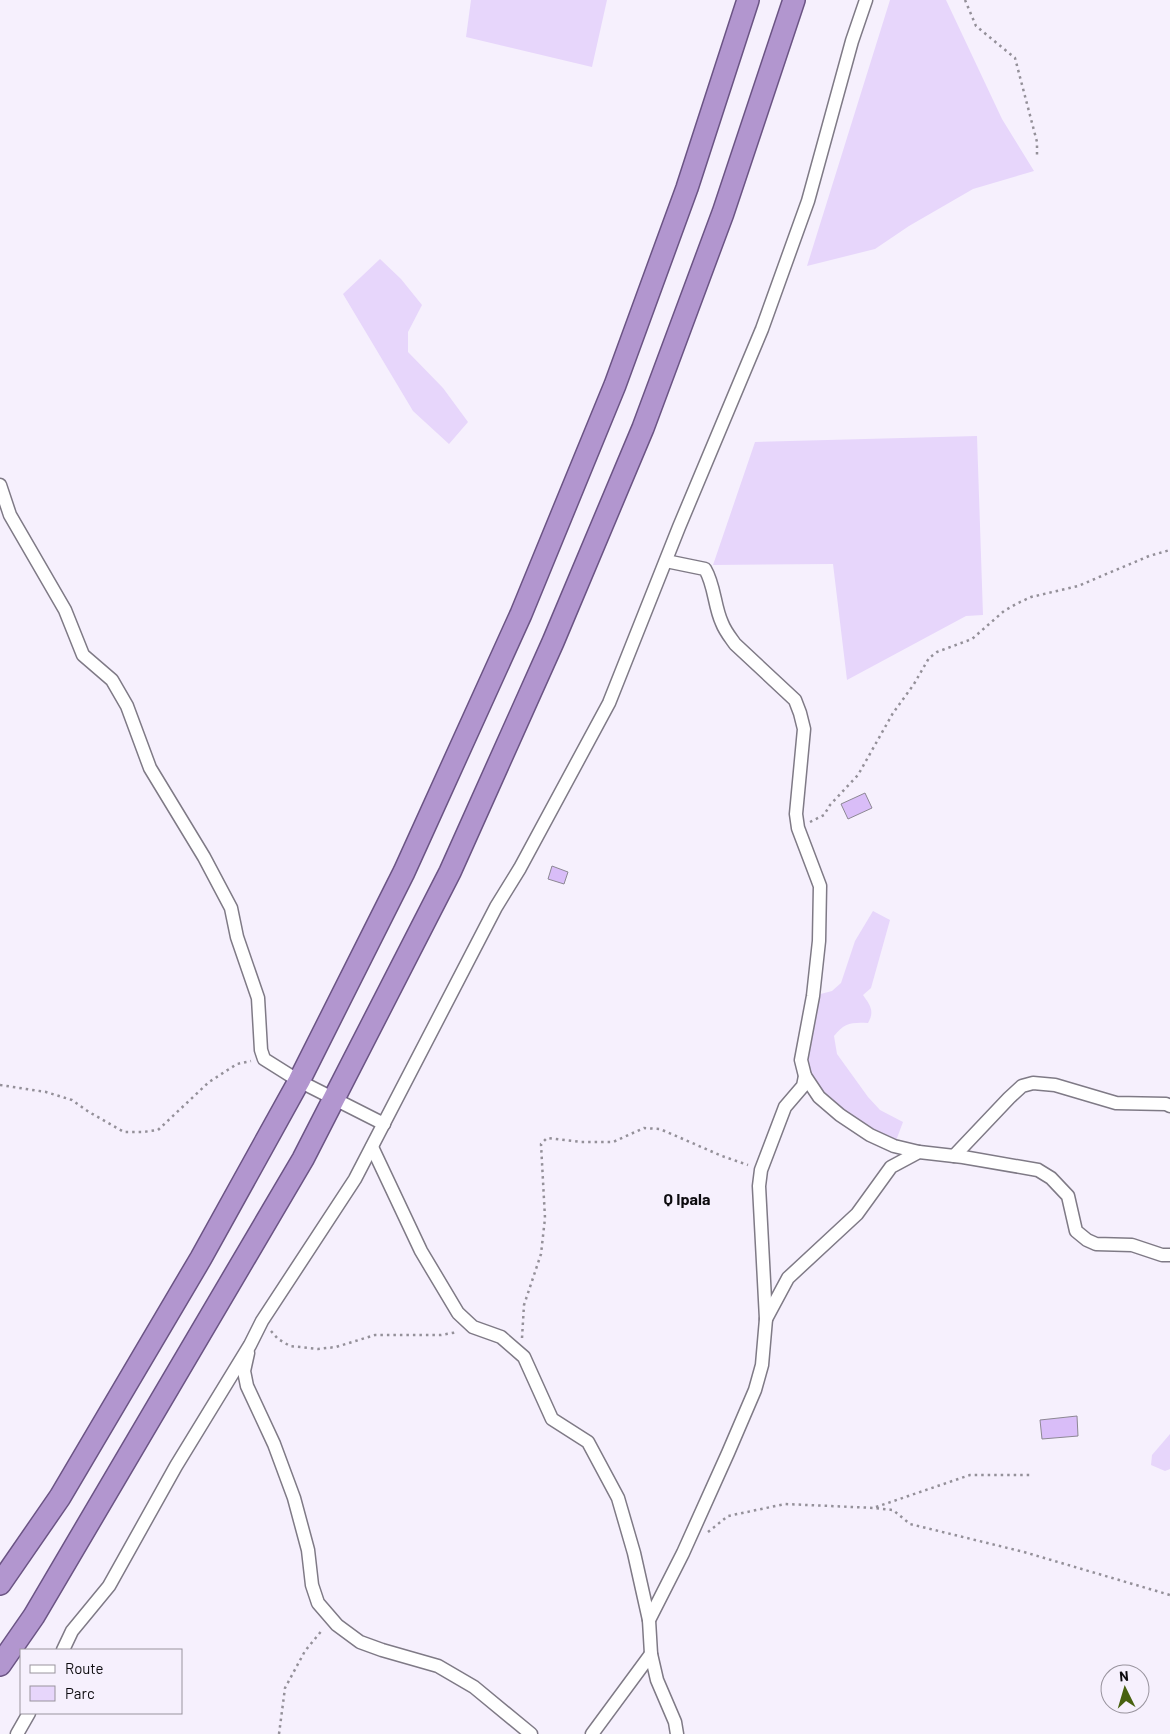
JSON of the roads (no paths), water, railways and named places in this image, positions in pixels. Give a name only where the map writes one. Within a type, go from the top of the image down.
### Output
[{"type":"highway","points":[[0,1584],[65,1489],[201,1258],[299,1081],[404,872],[521,614],[615,385],[686,188],[748,0]]},
{"type":"highway","points":[[0,1665],[34,1616],[303,1159],[450,872],[553,642],[643,428],[722,213],[794,0]]},
{"type":"street","points":[[63,1649],[72,1631],[109,1586],[176,1466],[250,1345],[262,1321],[356,1179],[496,907],[520,868],[609,703],[766,320],[808,201],[852,42],[866,0]]},
{"type":"street","points":[[0,485],[10,515],[65,610],[84,655],[112,680],[127,706],[150,768],[204,857],[231,908],[237,937],[258,998],[261,1050],[264,1058],[299,1081],[384,1124]]},
{"type":"street","points":[[666,561],[706,569],[711,579],[721,622],[728,634],[735,644],[795,700],[800,712],[804,729],[796,814],[798,828],[820,886],[814,996],[800,1060],[805,1076],[819,1097],[840,1115],[870,1136],[894,1146],[919,1152],[1038,1170],[1051,1178],[1068,1196],[1076,1231],[1087,1240],[1096,1244],[1132,1245],[1162,1255],[1170,1255]]},
{"type":"street","points":[[649,1620],[683,1553],[755,1390],[762,1365],[766,1319],[759,1186],[761,1170],[785,1107],[803,1086],[805,1076]]},
{"type":"street","points":[[954,1156],[1009,1098],[1022,1086],[1033,1083],[1055,1085],[1116,1103],[1166,1104],[1170,1106]]},
{"type":"street","points":[[372,1147],[421,1251],[458,1313],[473,1327],[501,1337],[524,1358],[552,1419],[588,1442],[618,1498],[634,1553],[649,1620],[651,1654],[657,1680],[675,1722],[677,1734]]},
{"type":"street","points":[[766,1319],[788,1278],[857,1214],[891,1167],[919,1152]]},
{"type":"street","points":[[250,1345],[244,1371],[247,1386],[274,1444],[294,1498],[308,1550],[312,1585],[318,1603],[337,1625],[360,1642],[438,1666],[474,1687],[531,1734]]},
{"type":"street","points":[[592,1734],[651,1654]]},
{"type":"street","points":[[17,1734],[28,1714]]},
{"type":"district","name":"Q Ipala","points":[[687,1199]]}]
